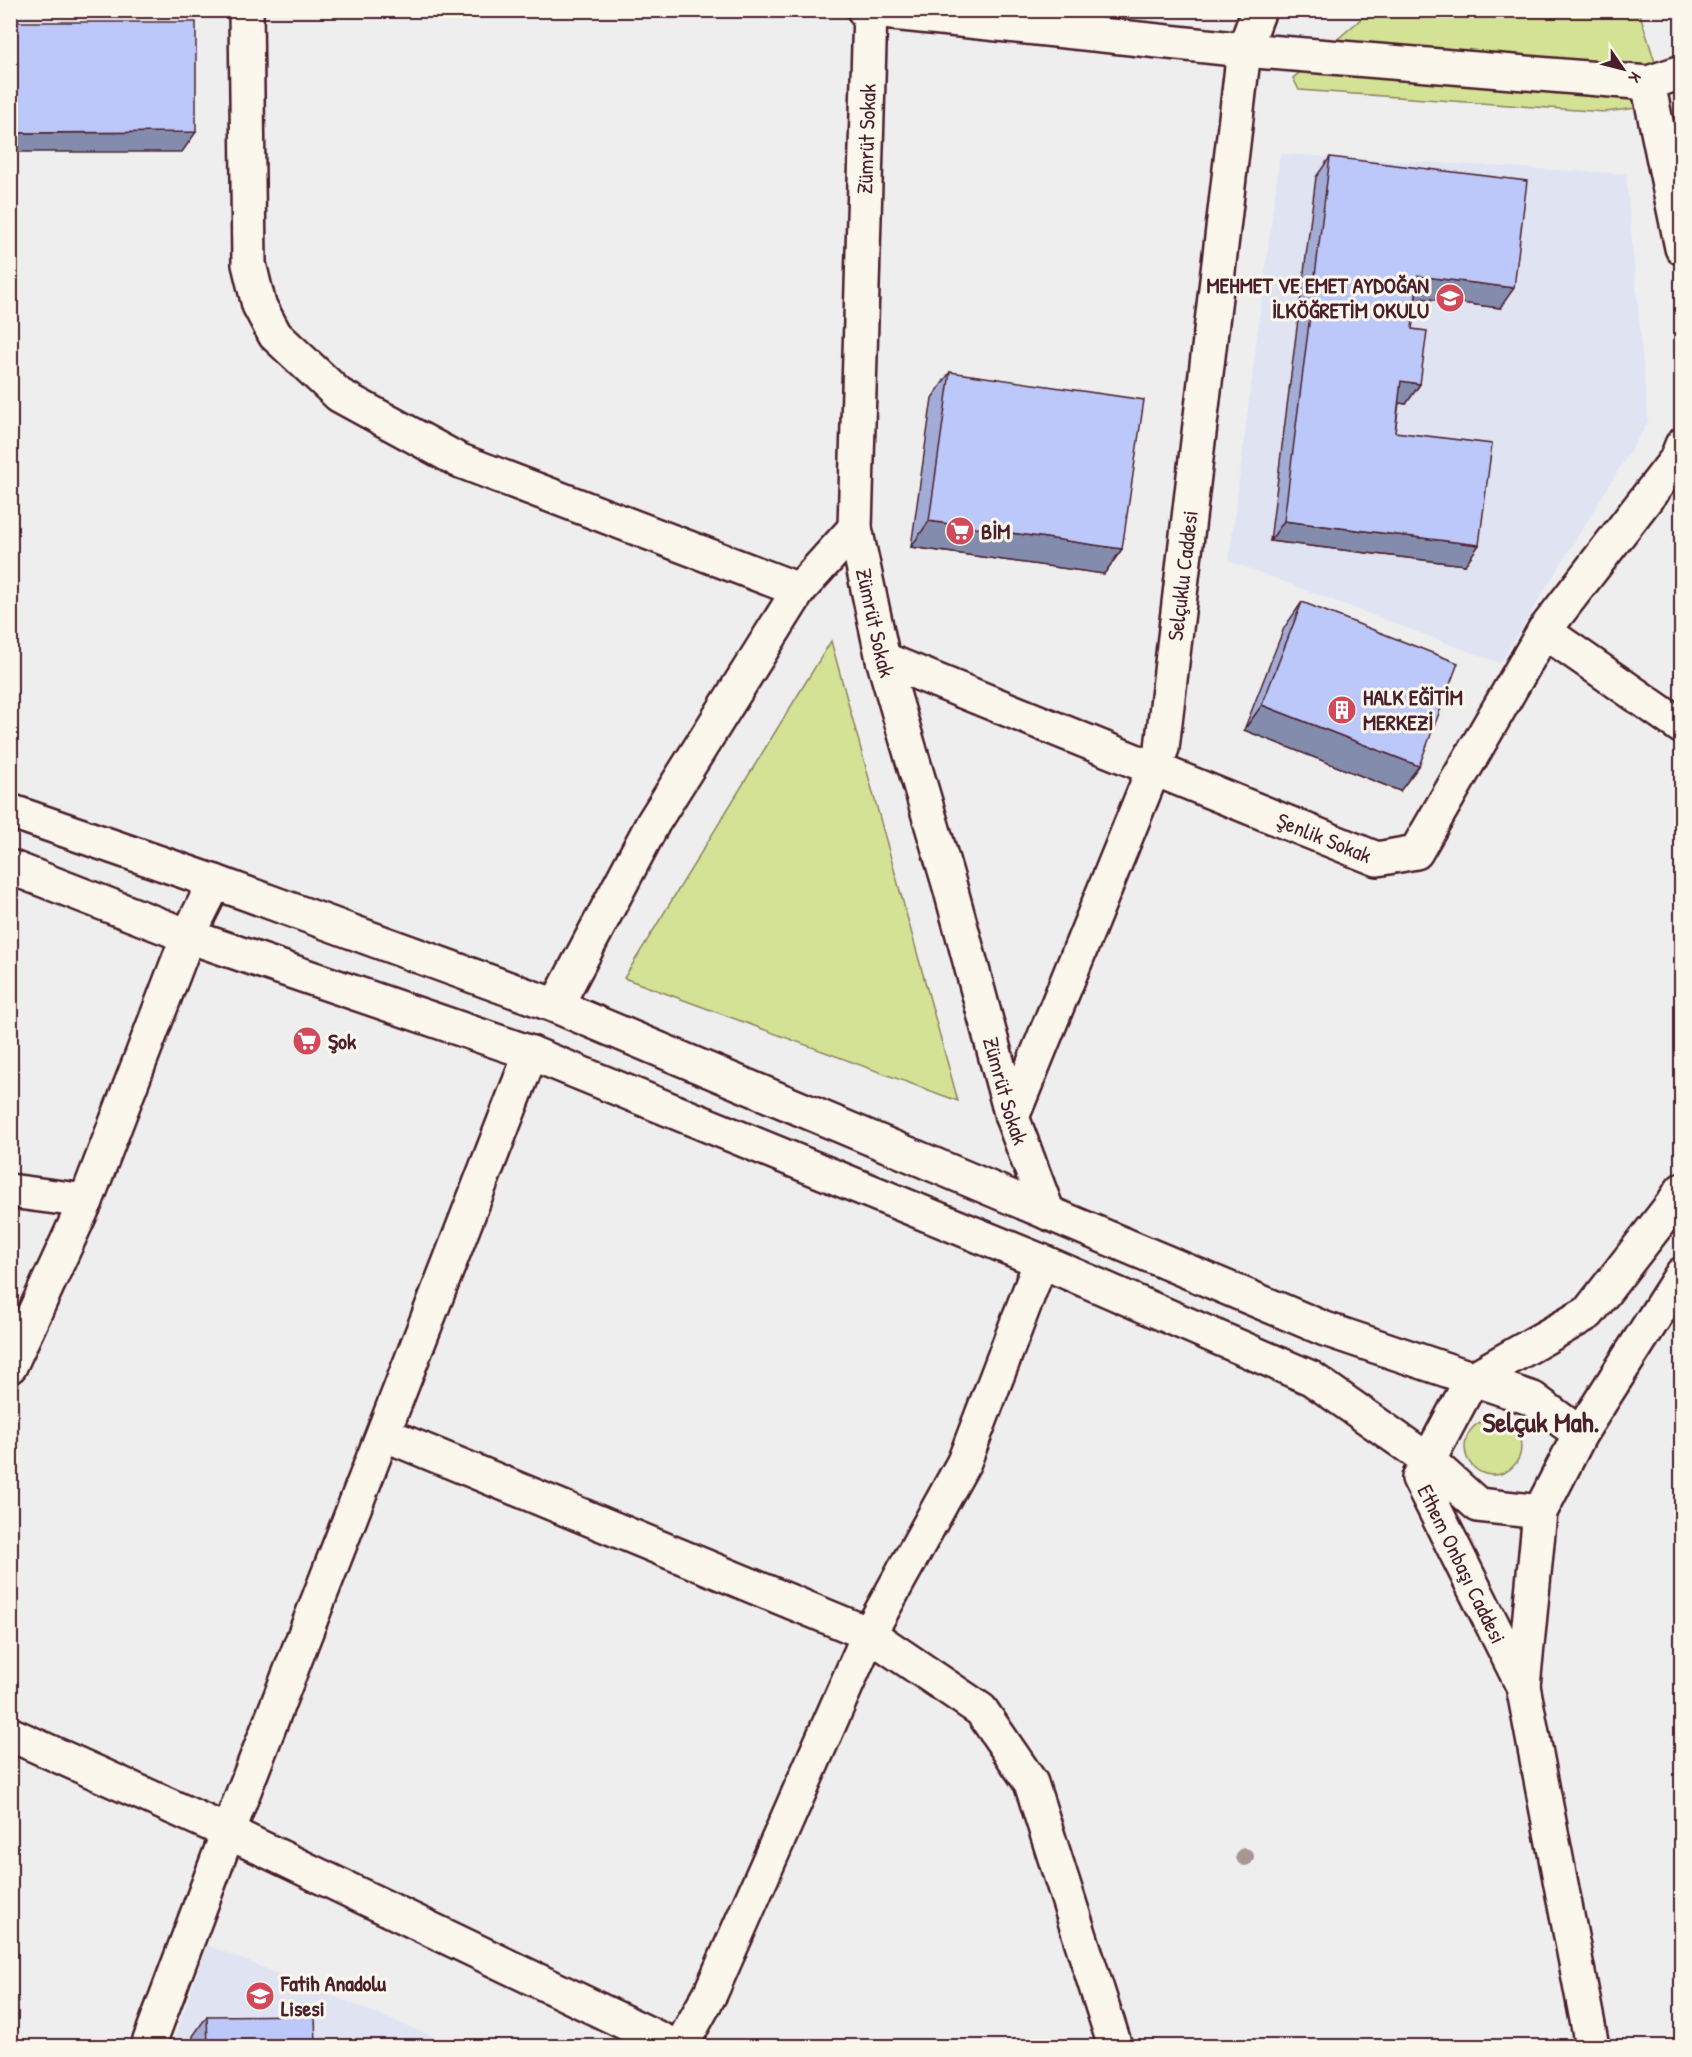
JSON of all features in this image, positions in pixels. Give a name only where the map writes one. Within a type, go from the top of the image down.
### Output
[{"type":"street","points":[[246,10],[249,264],[259,305],[275,335],[339,395],[458,460],[800,590]]},
{"type":"street","points":[[864,10],[1244,50],[1648,83],[1682,72]]},
{"type":"street","name":"Selçuklu Caddesi","points":[[1012,1117],[1162,748],[1244,50],[1259,10]]},
{"type":"street","name":"Zümrüt Sokak","points":[[870,11],[855,528],[883,659],[950,887],[1012,1117],[1048,1213]]},
{"type":"street","points":[[1648,83],[1682,248]]},
{"type":"street","name":"Şenlik Sokak","points":[[883,659],[1377,860],[1416,852],[1544,631],[1676,460],[1682,445]]},
{"type":"street","points":[[556,1006],[653,823],[800,590],[855,528]]},
{"type":"street","points":[[1544,631],[1682,728]]},
{"type":"street","points":[[10,811],[215,882],[556,1006],[1325,1329],[1533,1399],[1580,1434]]},
{"type":"street","points":[[10,867],[188,936],[531,1053],[1041,1261],[1311,1378],[1428,1460],[1478,1505],[1540,1512]]},
{"type":"street","points":[[10,1366],[21,1320],[86,1201],[188,936],[215,882]]},
{"type":"street","points":[[148,2046],[228,1832],[531,1053]]},
{"type":"street","points":[[1472,1379],[1588,1313],[1682,1190]]},
{"type":"street","points":[[10,1191],[86,1201]]},
{"type":"street","points":[[681,2046],[711,1992],[869,1634],[964,1462],[1041,1261]]},
{"type":"street","name":"Ethem Onbaşı Caddesi","points":[[1523,1686],[1540,1512],[1580,1434],[1682,1274]]},
{"type":"street","name":"Ethem Onbaşı Caddesi","points":[[1472,1379],[1419,1478],[1523,1686],[1592,2046]]},
{"type":"street","points":[[384,1434],[869,1634],[981,1710],[1031,1783],[1115,2046]]},
{"type":"street","points":[[10,1734],[228,1832],[674,2046]]},
{"type":"shaded area","name":"MEHMET VE EMET AYDOĞAN İLKÖĞRETİM OKULU","points":[[1280,154],[1626,174],[1648,422],[1500,663],[1229,561]]},
{"type":"shaded area","name":"Fatih Anadolu Lisesi","points":[[207,1945],[456,2046],[172,2046]]},
{"type":"green space","points":[[1370,11],[1639,11],[1668,104],[1605,112],[1299,90],[1293,78]]},
{"type":"green space","points":[[831,641],[958,1101],[624,978]]},
{"type":"green space","points":[[1488,1419],[1498,1419],[1513,1427],[1519,1436],[1521,1447],[1519,1458],[1513,1467],[1498,1475],[1488,1475],[1477,1470],[1470,1463],[1465,1452],[1465,1442],[1470,1431],[1477,1424]]},
{"type":"building","points":[[10,22],[196,22],[196,132],[10,133]]},
{"type":"building","points":[[1330,157],[1527,181],[1514,288],[1418,276],[1412,329],[1427,331],[1420,384],[1401,381],[1395,432],[1492,444],[1479,545],[1284,521]]},
{"type":"building","points":[[950,372],[1144,400],[1122,549],[929,521]]},
{"type":"building","name":"HALK EĞİTİM MERKEZİ","points":[[1302,602],[1458,663],[1419,766],[1262,705]]},
{"type":"building","points":[[315,2015],[316,2046],[208,2046],[207,2016]]},
{"type":"place","name":"MEHMET VE EMET AYDOĞAN İLKÖĞRETİM OKULU","points":[[1450,298]]},
{"type":"place","name":"BİM","points":[[960,531]]},
{"type":"place","name":"HALK EĞİTİM MERKEZİ","points":[[1342,710]]},
{"type":"place","name":"Şok","points":[[307,1041]]},
{"type":"place","name":"Fatih Anadolu Lisesi","points":[[260,1996]]},
{"type":"district","name":"Selçuk Mah.","points":[[1541,1422]]}]
